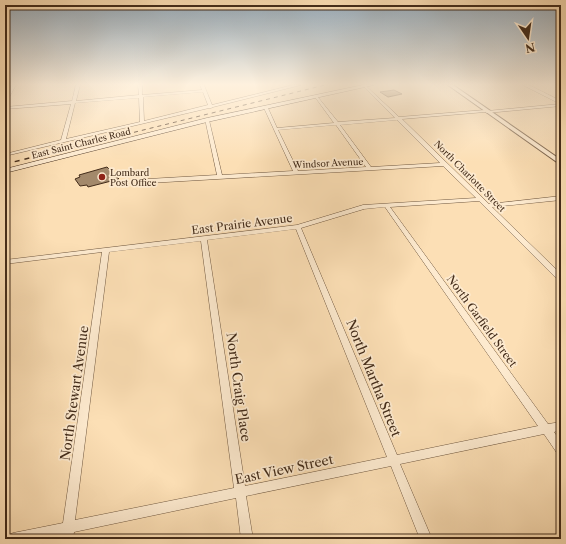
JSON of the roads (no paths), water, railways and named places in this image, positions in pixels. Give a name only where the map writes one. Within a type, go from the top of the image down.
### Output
[{"type":"main road","name":"East Saint Charles Road","points":[[5,172],[207,120],[254,110]]},
{"type":"street","points":[[63,142],[72,110]]},
{"type":"street","points":[[142,110],[142,123]]},
{"type":"street","points":[[5,155],[196,110]]},
{"type":"street","points":[[267,110],[296,173]]},
{"type":"street","points":[[327,110],[370,169]]},
{"type":"street","name":"North Charlotte Street","points":[[390,110],[561,278]]},
{"type":"street","points":[[276,129],[493,110]]},
{"type":"street","points":[[486,111],[561,163]]},
{"type":"street","points":[[207,120],[220,176]]},
{"type":"street","name":"Windsor Avenue","points":[[139,184],[148,181],[220,176],[445,164]]},
{"type":"street","points":[[487,206],[561,198]]},
{"type":"street","name":"East Prairie Avenue","points":[[5,262],[298,227],[308,225],[355,208],[479,199]]},
{"type":"street","name":"North Garfield Street","points":[[386,205],[561,450]]},
{"type":"street","name":"North Martha Street","points":[[298,227],[426,539]]},
{"type":"street","name":"North Craig Place","points":[[204,238],[247,539]]},
{"type":"street","name":"North Stewart Avenue","points":[[67,539],[106,250]]},
{"type":"street","name":"East View Street","points":[[13,539],[561,426]]},
{"type":"railway","points":[[103,140],[223,110]]},
{"type":"railway","points":[[5,164],[107,139]]},
{"type":"place","name":"Lombard Post Office","points":[[102,177]]}]
